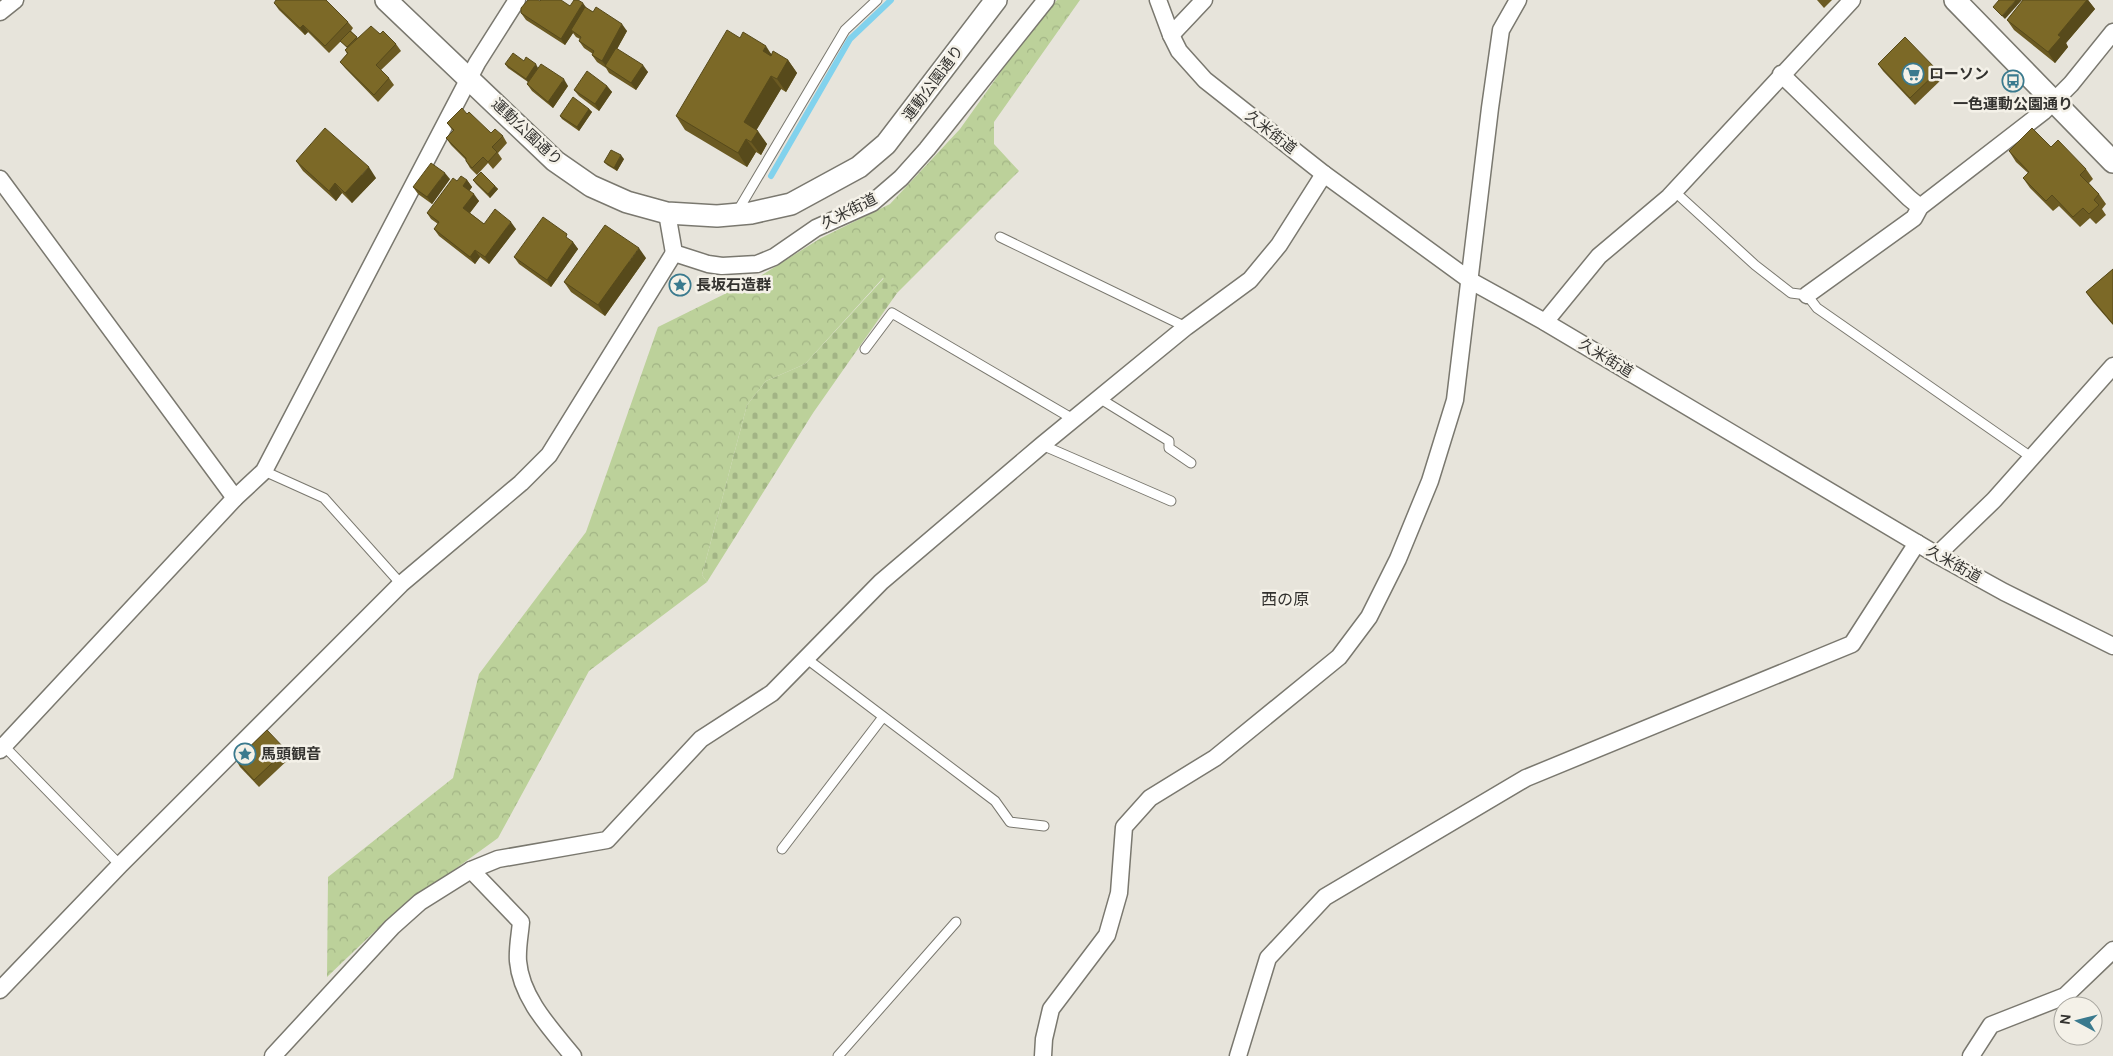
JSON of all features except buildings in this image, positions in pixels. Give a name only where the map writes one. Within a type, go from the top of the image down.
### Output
[{"type":"street","points":[[0,12],[15,0]]},
{"type":"street","name":"運動公園通り","points":[[386,0],[555,161],[591,186],[628,202],[667,213],[716,216],[791,204],[866,161],[886,144],[996,0]]},
{"type":"street","points":[[1,746],[236,498],[264,471],[477,63],[517,0]]},
{"type":"street","name":"久米街道","points":[[674,253],[708,264],[722,266],[757,264],[774,256],[816,228],[872,203],[902,178],[927,149],[1046,0]]},
{"type":"street","name":"久米街道","points":[[1158,0],[1179,51],[1205,80],[1324,174],[1471,281],[1545,322],[1937,555],[2004,592],[2113,646]]},
{"type":"street","points":[[1171,35],[1204,0]]},
{"type":"street","points":[[1043,1056],[1044,1039],[1050,1009],[1107,936],[1119,893],[1124,828],[1150,798],[1215,758],[1339,657],[1370,617],[1398,560],[1430,481],[1455,400],[1501,30],[1518,0]]},
{"type":"street","points":[[1545,322],[1599,256],[1674,191],[1852,0]]},
{"type":"street","points":[[1955,0],[2113,162]]},
{"type":"street","points":[[1807,295],[1914,218],[1920,206],[2043,112],[2071,84],[2113,32]]},
{"type":"street","points":[[1781,74],[1909,198],[1920,206]]},
{"type":"street","points":[[273,1056],[392,926],[420,902],[471,870],[498,859],[607,840],[701,739],[772,693],[881,582],[1099,398],[1186,327],[1250,280],[1279,245],[1324,174]]},
{"type":"street","points":[[0,179],[236,498]]},
{"type":"street","points":[[0,990],[120,864],[401,584],[521,483],[549,455],[674,253],[667,213]]},
{"type":"street","points":[[1937,555],[1994,500],[2113,366]]},
{"type":"street","points":[[1238,1056],[1268,958],[1324,897],[1526,778],[1852,644],[1917,543]]},
{"type":"street","points":[[471,870],[521,922],[518,960],[522,985],[546,1023],[573,1056]]},
{"type":"street","points":[[1971,1056],[1991,1025],[2065,996],[2113,950]]},
{"type":"lane","points":[[736,214],[845,30],[877,0]]},
{"type":"lane","points":[[1674,191],[1755,264],[1791,293],[1807,295],[1817,308],[2031,457]]},
{"type":"lane","points":[[1000,237],[1186,327]]},
{"type":"lane","points":[[865,349],[892,313],[1073,420]]},
{"type":"lane","points":[[1099,398],[1169,441],[1169,448],[1191,464]]},
{"type":"lane","points":[[1042,445],[1172,501]]},
{"type":"lane","points":[[264,471],[324,498],[401,584]]},
{"type":"lane","points":[[807,659],[996,801],[1010,822],[1044,826]]},
{"type":"lane","points":[[782,849],[883,717]]},
{"type":"lane","points":[[1,746],[120,864]]},
{"type":"lane","points":[[838,1056],[956,922]]},
{"type":"green space","points":[[1057,0],[1080,0],[994,122],[994,144],[1019,171],[897,293],[883,278],[805,364],[766,381],[747,405],[702,575],[707,582],[589,671],[498,838],[393,914],[327,977],[328,877],[453,778],[479,674],[586,532],[658,327],[757,278],[821,238],[890,204],[960,129],[1034,25]]},
{"type":"green space","points":[[884,278],[897,293],[813,413],[707,582],[702,575],[747,405],[766,381],[805,364]]},
{"type":"waterway","points":[[771,176],[850,39],[891,0]]},
{"type":"place","name":"ローソン","points":[[1913,74]]},
{"type":"place","name":"一色運動公園通り","points":[[2013,81]]},
{"type":"place","name":"長坂石造群","points":[[680,285]]},
{"type":"place","name":"馬頭観音","points":[[245,754]]},
{"type":"district","name":"西の原","points":[[1285,599]]}]
